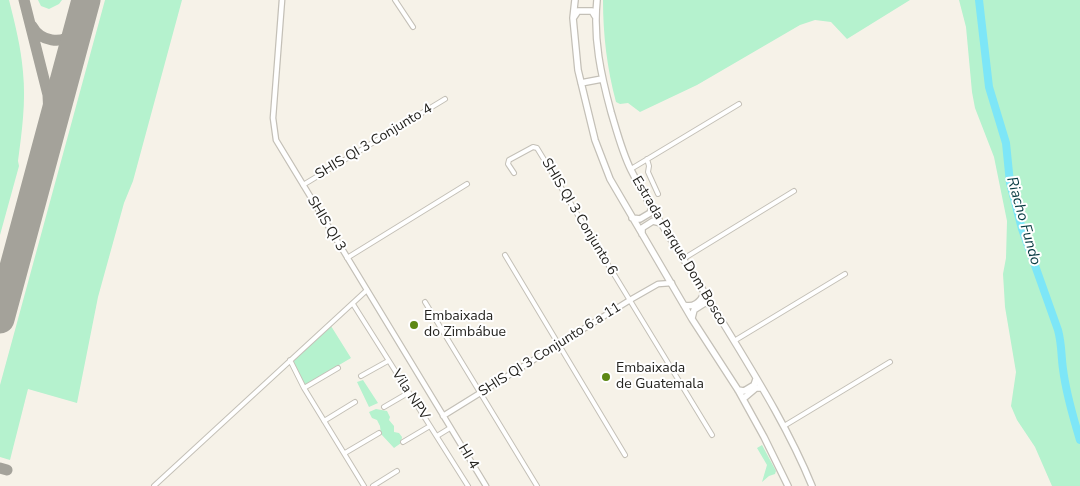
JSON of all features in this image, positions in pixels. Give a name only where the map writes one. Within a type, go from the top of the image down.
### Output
[{"type":"main road","name":"Estrada Parque Dom Bosco","points":[[575,0],[573,18],[578,70],[595,140],[610,178],[692,319],[738,390],[788,486]]},
{"type":"main road","name":"Estrada Parque Dom Bosco","points":[[597,0],[595,16],[602,79],[630,169],[784,426],[812,486]]},
{"type":"main road","points":[[573,18],[578,11],[590,11],[595,16]]},
{"type":"main road","points":[[581,83],[602,79]]},
{"type":"main road","points":[[632,218],[640,219],[650,213],[652,207]]},
{"type":"main road","points":[[642,235],[642,228],[650,222],[661,223]]},
{"type":"main road","points":[[684,305],[691,306],[701,301],[704,293]]},
{"type":"main road","points":[[692,319],[694,310],[705,304],[711,304]]},
{"type":"main road","points":[[738,390],[744,391],[754,385],[756,379]]},
{"type":"main road","points":[[743,399],[744,396],[756,388],[761,388]]},
{"type":"street","name":"SHIS QI 3","points":[[282,0],[274,109],[276,140],[450,428]]},
{"type":"street","points":[[396,0],[413,28]]},
{"type":"street","name":"SHIS QI 3 Conjunto 4","points":[[303,185],[445,99]]},
{"type":"street","points":[[630,169],[739,104]]},
{"type":"street","name":"SHIS QI 3 Conjunto 6","points":[[514,173],[508,164],[509,160],[528,149],[537,148],[630,300]]},
{"type":"street","points":[[647,159],[648,172],[658,194]]},
{"type":"street","points":[[347,258],[466,184]]},
{"type":"street","points":[[683,259],[794,191]]},
{"type":"street","points":[[505,255],[625,455]]},
{"type":"street","name":"SHIS QI 3 Conjunto 6 a 11","points":[[443,416],[658,284],[666,273]]},
{"type":"street","points":[[733,342],[845,274]]},
{"type":"street","name":"SHIS QI 3 Conjunto 6 a 11","points":[[658,284],[672,283]]},
{"type":"street","points":[[154,486],[367,290]]},
{"type":"street","points":[[630,300],[712,435]]},
{"type":"street","points":[[425,302],[537,486]]},
{"type":"street","name":"Vila NPV","points":[[353,304],[468,486]]},
{"type":"street","points":[[290,360],[304,388],[364,486]]},
{"type":"street","points":[[360,376],[388,361]]},
{"type":"street","points":[[784,426],[890,362]]},
{"type":"street","points":[[304,388],[338,368]]},
{"type":"street","points":[[384,407],[408,393]]},
{"type":"street","points":[[324,421],[355,402]]},
{"type":"street","points":[[403,442],[430,426]]},
{"type":"street","points":[[437,436],[450,428]]},
{"type":"street","name":"HI 4","points":[[450,428],[486,486]]},
{"type":"street","points":[[345,453],[379,433]]},
{"type":"street","points":[[373,486],[397,471]]},
{"type":"green space","points":[[0,0],[9,0],[18,36],[23,72],[24,105],[19,166],[0,235]]},
{"type":"green space","points":[[38,0],[62,0],[59,4],[49,9],[41,6]]},
{"type":"green space","points":[[105,0],[182,0],[133,181],[124,203],[98,297],[77,403],[28,389],[10,460],[0,457],[0,385]]},
{"type":"green space","points":[[603,0],[910,0],[847,39],[831,22],[815,20],[800,25],[697,85],[640,112],[628,103],[620,104],[616,102],[606,51]]},
{"type":"green space","points":[[959,0],[1080,0],[1080,486],[1052,486],[1035,447],[1017,420],[1011,406],[1016,372],[1005,307],[1003,274],[1006,258],[1007,221],[994,157],[975,108],[966,27]]},
{"type":"green space","points":[[331,326],[351,358],[305,385],[293,361]]},
{"type":"green space","points":[[363,380],[378,403],[369,407],[357,382]]},
{"type":"green space","points":[[376,409],[387,411],[390,417],[389,420],[394,426],[394,432],[399,433],[402,437],[401,443],[394,448],[381,434],[377,420],[372,418],[369,412]]},
{"type":"green space","points":[[762,445],[776,471],[775,474],[762,482],[767,465],[757,448]]},
{"type":"waterway","name":"Riacho Fundo","points":[[979,0],[989,87],[1006,143],[1010,183],[1022,229],[1058,330],[1066,387],[1080,440]]},
{"type":"taxiway","points":[[24,0],[48,95],[47,143]]},
{"type":"taxiway","points":[[32,26],[40,35],[46,38],[51,40],[64,39],[74,32],[82,13]]},
{"type":"taxiway","points":[[0,468],[7,470]]},
{"type":"runway","points":[[0,319],[86,0]]},
{"type":"place","name":"Embaixada do Zimbábue","points":[[414,325]]},
{"type":"place","name":"Embaixada de Guatemala","points":[[606,377]]}]
